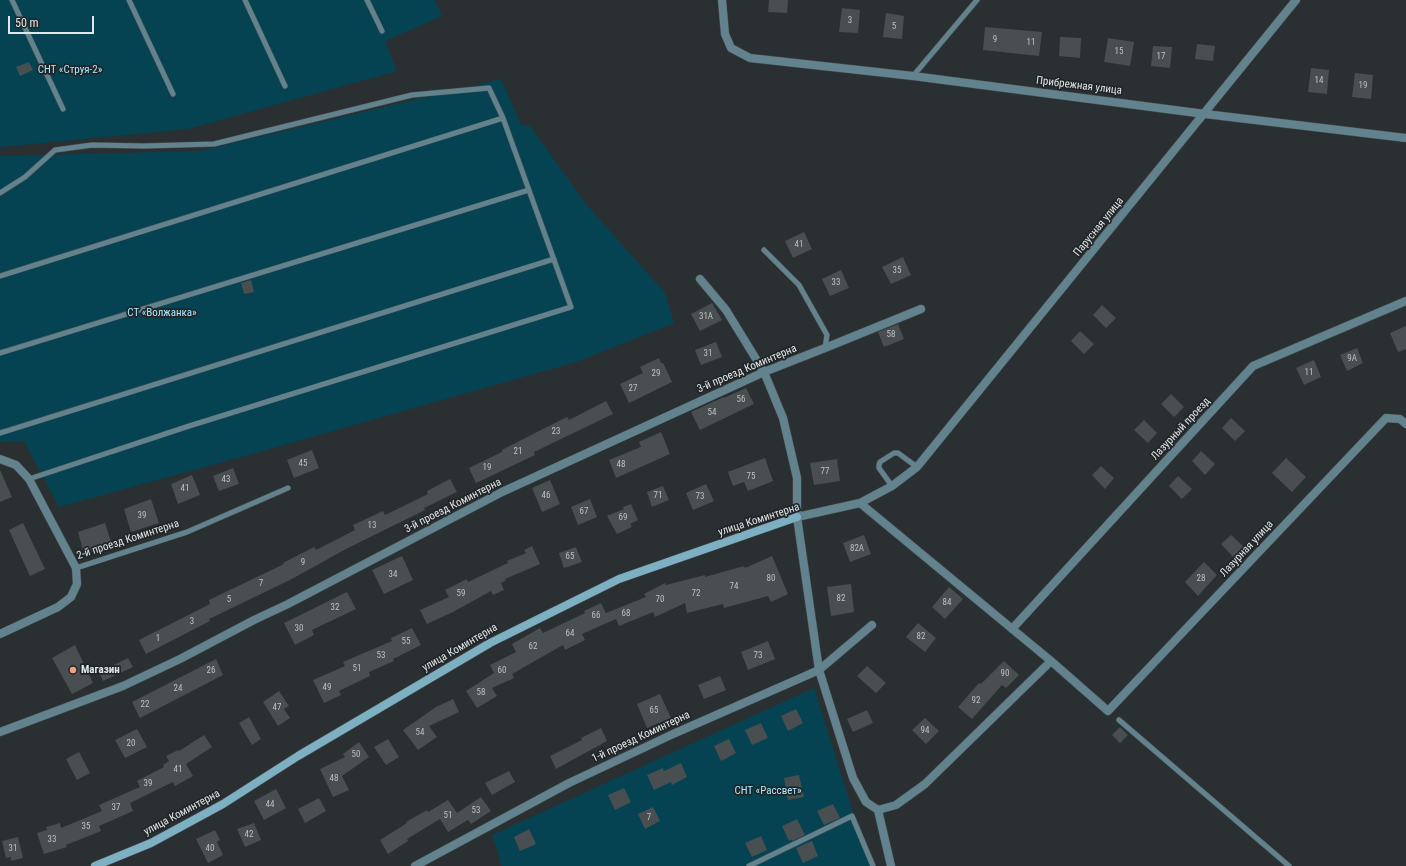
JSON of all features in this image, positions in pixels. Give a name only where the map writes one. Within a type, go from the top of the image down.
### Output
[{"type":"street","name":"Прибрежная улица","points":[[722,0],[725,34],[731,48],[750,58],[913,76],[1205,114],[1406,138]]},
{"type":"street","name":"Парусная улица","points":[[917,467],[1296,0]]},
{"type":"street","points":[[700,279],[726,310],[764,372],[783,418],[797,478],[797,518],[819,670],[853,778],[866,802],[878,810],[891,866]]},
{"type":"street","name":"Лазурный проезд","points":[[1012,628],[1253,366],[1406,301]]},
{"type":"street","name":"3-й проезд Коминтерна","points":[[0,732],[123,686],[288,604],[502,492],[764,372],[921,309]]},
{"type":"street","name":"Лазурная улица","points":[[1051,661],[1108,711],[1386,418],[1400,419],[1406,424]]},
{"type":"street","points":[[0,459],[16,465],[29,479],[76,568]]},
{"type":"street","name":"улица Коминтерна","points":[[96,866],[151,843],[223,804],[298,756],[490,643],[619,579],[797,518],[860,503],[892,486],[917,467]]},
{"type":"street","points":[[860,503],[1051,661],[925,784],[896,805],[878,810]]},
{"type":"street","name":"2-й проезд Коминтерна","points":[[0,634],[58,607],[71,597],[77,584],[76,568]]},
{"type":"street","name":"1-й проезд Коминтерна","points":[[415,866],[569,783],[673,734],[819,670],[872,625]]},
{"type":"lane","points":[[12,0],[63,109]]},
{"type":"lane","points":[[129,0],[173,94]]},
{"type":"lane","points":[[245,0],[285,86]]},
{"type":"lane","points":[[368,0],[382,31]]},
{"type":"lane","points":[[913,76],[977,0]]},
{"type":"lane","points":[[0,193],[25,178],[56,150],[92,145],[144,146],[214,144],[412,95],[489,88],[503,118],[571,307],[186,427],[29,479]]},
{"type":"lane","points":[[0,276],[503,118]]},
{"type":"lane","points":[[0,353],[529,190]]},
{"type":"lane","points":[[764,250],[799,285],[827,335],[826,348]]},
{"type":"lane","points":[[0,433],[554,259]]},
{"type":"lane","points":[[892,486],[879,468],[880,462],[894,453],[898,453],[917,467]]},
{"type":"lane","name":"2-й проезд Коминтерна","points":[[76,568],[187,532],[288,488]]},
{"type":"lane","points":[[1119,720],[1289,866]]},
{"type":"lane","points":[[749,866],[852,816],[873,866]]},
{"type":"green space","name":"СНТ «Струя-2»","points":[[0,0],[435,0],[442,16],[385,41],[397,71],[188,129],[0,147]]},
{"type":"green space","name":"СТ «Волжанка»","points":[[501,79],[521,125],[530,126],[586,204],[665,293],[674,323],[576,362],[59,507],[24,441],[0,442],[0,156],[200,151]]},
{"type":"green space","name":"СНТ «Рассвет»","points":[[814,688],[870,866],[502,866],[492,835]]},
{"type":"building","points":[[769,0],[788,0],[787,13],[768,12]]},
{"type":"building","points":[[842,8],[860,10],[858,33],[839,32]]},
{"type":"building","points":[[886,13],[904,16],[902,39],[883,37]]},
{"type":"building","points":[[985,27],[1042,32],[1039,56],[983,50]]},
{"type":"building","points":[[1060,37],[1081,38],[1080,58],[1059,56]]},
{"type":"building","points":[[1108,38],[1134,42],[1130,66],[1104,62]]},
{"type":"building","points":[[1197,44],[1215,46],[1213,61],[1195,59]]},
{"type":"building","points":[[1153,46],[1172,47],[1170,68],[1151,66]]},
{"type":"building","points":[[29,62],[33,70],[20,76],[16,67]]},
{"type":"building","points":[[1311,68],[1329,70],[1327,94],[1308,92]]},
{"type":"building","points":[[1355,73],[1373,75],[1371,99],[1352,97]]},
{"type":"building","points":[[804,232],[812,249],[793,258],[785,241]]},
{"type":"building","points":[[903,257],[911,275],[891,284],[882,267]]},
{"type":"building","points":[[841,270],[849,288],[830,296],[822,279]]},
{"type":"building","points":[[251,280],[254,292],[244,294],[241,283]]},
{"type":"building","points":[[712,303],[722,320],[700,331],[691,314]]},
{"type":"building","points":[[1102,305],[1116,318],[1106,328],[1093,315]]},
{"type":"building","points":[[898,324],[904,339],[884,347],[878,332]]},
{"type":"building","points":[[1406,326],[1406,349],[1398,352],[1390,333]]},
{"type":"building","points":[[1080,331],[1094,344],[1084,354],[1071,341]]},
{"type":"building","points":[[716,342],[722,357],[701,365],[695,350]]},
{"type":"building","points":[[1357,348],[1363,363],[1347,371],[1340,355]]},
{"type":"building","points":[[659,358],[672,382],[629,403],[620,384],[643,373],[640,367]]},
{"type":"building","points":[[1314,360],[1321,377],[1304,385],[1296,368]]},
{"type":"building","points":[[746,388],[754,404],[700,430],[691,412]]},
{"type":"building","points":[[1171,394],[1184,407],[1174,417],[1161,404]]},
{"type":"building","points":[[606,401],[613,414],[534,452],[535,455],[476,483],[469,468],[567,417],[569,420]]},
{"type":"building","points":[[1231,418],[1245,431],[1235,441],[1222,428]]},
{"type":"building","points":[[1144,420],[1157,433],[1148,443],[1134,430]]},
{"type":"building","points":[[661,432],[670,454],[616,478],[609,460],[641,447],[639,442]]},
{"type":"building","points":[[312,450],[319,468],[294,478],[287,460]]},
{"type":"building","points":[[1201,451],[1215,464],[1205,475],[1192,461]]},
{"type":"building","points":[[765,458],[773,481],[748,491],[744,482],[733,486],[728,472]]},
{"type":"building","points":[[1286,458],[1306,477],[1292,492],[1272,473]]},
{"type":"building","points":[[837,459],[840,481],[814,485],[810,463]]},
{"type":"building","points":[[1101,466],[1114,478],[1105,489],[1092,475]]},
{"type":"building","points":[[233,468],[239,484],[219,491],[213,476]]},
{"type":"building","points":[[0,470],[12,497],[0,502]]},
{"type":"building","points":[[192,475],[200,495],[178,504],[171,484]]},
{"type":"building","points":[[1178,476],[1192,489],[1182,499],[1169,486]]},
{"type":"building","points":[[450,479],[457,492],[424,508],[425,510],[346,549],[290,580],[209,619],[210,621],[146,654],[139,640],[210,604],[209,600],[284,564],[283,563],[314,547],[316,550],[355,530],[353,525],[383,511],[385,515],[428,494],[427,491]]},
{"type":"building","points":[[550,480],[560,504],[542,512],[532,488]]},
{"type":"building","points":[[706,484],[714,501],[693,510],[686,493]]},
{"type":"building","points":[[663,486],[669,500],[652,507],[647,492]]},
{"type":"building","points":[[151,499],[159,523],[131,532],[124,509]]},
{"type":"building","points":[[590,499],[597,517],[578,525],[571,507]]},
{"type":"building","points":[[631,504],[638,520],[630,524],[632,527],[617,534],[607,516],[624,509],[623,507]]},
{"type":"building","points":[[23,523],[45,569],[30,576],[9,530]]},
{"type":"building","points":[[105,523],[112,545],[84,554],[78,532]]},
{"type":"building","points":[[864,535],[871,554],[850,562],[843,543]]},
{"type":"building","points":[[1231,535],[1244,547],[1234,558],[1221,544]]},
{"type":"building","points":[[532,546],[540,564],[505,579],[506,580],[501,583],[504,590],[493,595],[491,591],[453,612],[427,624],[420,610],[449,597],[445,590],[467,579],[468,582],[508,563],[507,561],[526,553],[524,550]]},
{"type":"building","points":[[576,547],[582,562],[564,568],[559,553]]},
{"type":"building","points":[[402,556],[413,580],[384,594],[372,570]]},
{"type":"building","points":[[772,556],[788,594],[771,602],[768,596],[724,608],[723,604],[687,613],[685,603],[655,617],[653,612],[619,626],[616,619],[582,634],[585,640],[565,650],[563,645],[512,674],[514,678],[492,688],[497,696],[477,708],[466,691],[494,673],[490,665],[516,652],[512,644],[540,628],[543,633],[585,613],[584,611],[601,603],[606,613],[646,597],[644,594],[665,583],[666,585],[705,575],[705,577],[744,566],[745,568]]},
{"type":"building","points":[[1204,562],[1217,575],[1198,596],[1185,582]]},
{"type":"building","points":[[851,584],[854,612],[831,616],[827,587]]},
{"type":"building","points":[[949,587],[963,599],[945,619],[932,607]]},
{"type":"building","points":[[347,592],[356,609],[312,630],[314,635],[295,645],[284,623]]},
{"type":"building","points":[[918,623],[936,638],[925,652],[906,637]]},
{"type":"building","points":[[412,628],[421,645],[393,659],[394,661],[369,672],[370,676],[339,691],[341,695],[324,703],[313,680],[345,666],[343,662],[392,641],[391,638]]},
{"type":"building","points":[[768,641],[775,659],[748,670],[741,652]]},
{"type":"building","name":"Магазин","points":[[75,645],[93,683],[72,694],[52,658]]},
{"type":"building","points":[[128,658],[133,667],[103,681],[99,672]]},
{"type":"building","points":[[216,659],[223,675],[140,718],[132,702]]},
{"type":"building","points":[[1004,661],[1019,675],[1006,688],[1002,685],[972,719],[958,707],[979,683],[981,684]]},
{"type":"building","points":[[867,666],[886,683],[876,693],[857,676]]},
{"type":"building","points":[[720,676],[726,690],[704,699],[698,685]]},
{"type":"building","points":[[279,691],[289,706],[284,709],[290,718],[278,726],[263,702]]},
{"type":"building","points":[[660,694],[671,718],[647,728],[637,704]]},
{"type":"building","points":[[453,699],[459,712],[429,726],[437,737],[418,750],[403,730],[436,707]]},
{"type":"building","points":[[796,709],[803,723],[788,731],[781,716]]},
{"type":"building","points":[[867,710],[873,723],[853,732],[847,719]]},
{"type":"building","points":[[249,717],[261,739],[252,745],[239,723]]},
{"type":"building","points":[[925,718],[939,731],[926,744],[912,730]]},
{"type":"building","points":[[761,723],[768,738],[752,745],[745,730]]},
{"type":"building","points":[[1120,727],[1128,735],[1120,743],[1112,735]]},
{"type":"building","points":[[601,728],[607,741],[556,769],[550,756],[582,740],[581,738]]},
{"type":"building","points":[[137,729],[147,747],[125,758],[115,740]]},
{"type":"building","points":[[204,735],[212,747],[186,764],[193,776],[175,786],[173,782],[130,803],[133,811],[99,826],[101,831],[66,845],[67,847],[44,854],[37,833],[47,830],[46,827],[60,823],[61,828],[102,811],[99,805],[140,787],[137,781],[164,767],[163,765],[169,761],[166,756],[178,750],[179,751]]},
{"type":"building","points":[[388,739],[399,757],[386,765],[374,747]]},
{"type":"building","points":[[729,739],[736,753],[721,761],[714,746]]},
{"type":"building","points":[[359,742],[369,757],[342,776],[349,790],[333,797],[320,769],[345,757],[343,754]]},
{"type":"building","points":[[79,752],[90,773],[77,780],[66,759]]},
{"type":"building","points":[[681,763],[687,777],[672,785],[671,782],[654,790],[647,775],[663,768],[664,771]]},
{"type":"building","points":[[509,771],[515,782],[492,795],[485,783]]},
{"type":"building","points":[[799,775],[804,797],[788,800],[784,778]]},
{"type":"building","points":[[624,788],[631,802],[615,810],[608,795]]},
{"type":"building","points":[[276,789],[286,808],[264,820],[254,801]]},
{"type":"building","points":[[481,797],[491,811],[471,824],[468,820],[448,832],[440,819],[407,839],[408,841],[388,854],[380,840],[407,823],[406,822],[427,810],[428,812],[448,800],[457,813]]},
{"type":"building","points":[[319,798],[326,811],[305,823],[298,809]]},
{"type":"building","points":[[833,804],[840,818],[824,825],[817,811]]},
{"type":"building","points":[[653,807],[660,821],[645,829],[638,814]]},
{"type":"building","points":[[797,819],[805,835],[789,841],[782,826]]},
{"type":"building","points":[[254,823],[261,840],[245,847],[237,829]]},
{"type":"building","points":[[529,829],[536,844],[520,851],[514,837]]},
{"type":"building","points":[[215,830],[220,840],[217,842],[223,855],[208,863],[196,839]]},
{"type":"building","points":[[761,836],[767,850],[752,857],[745,843]]},
{"type":"building","points":[[18,837],[23,858],[11,861],[11,857],[6,858],[2,841]]},
{"type":"building","points":[[812,841],[818,856],[803,863],[796,848]]},
{"type":"place","name":"Магазин","points":[[73,670]]}]
